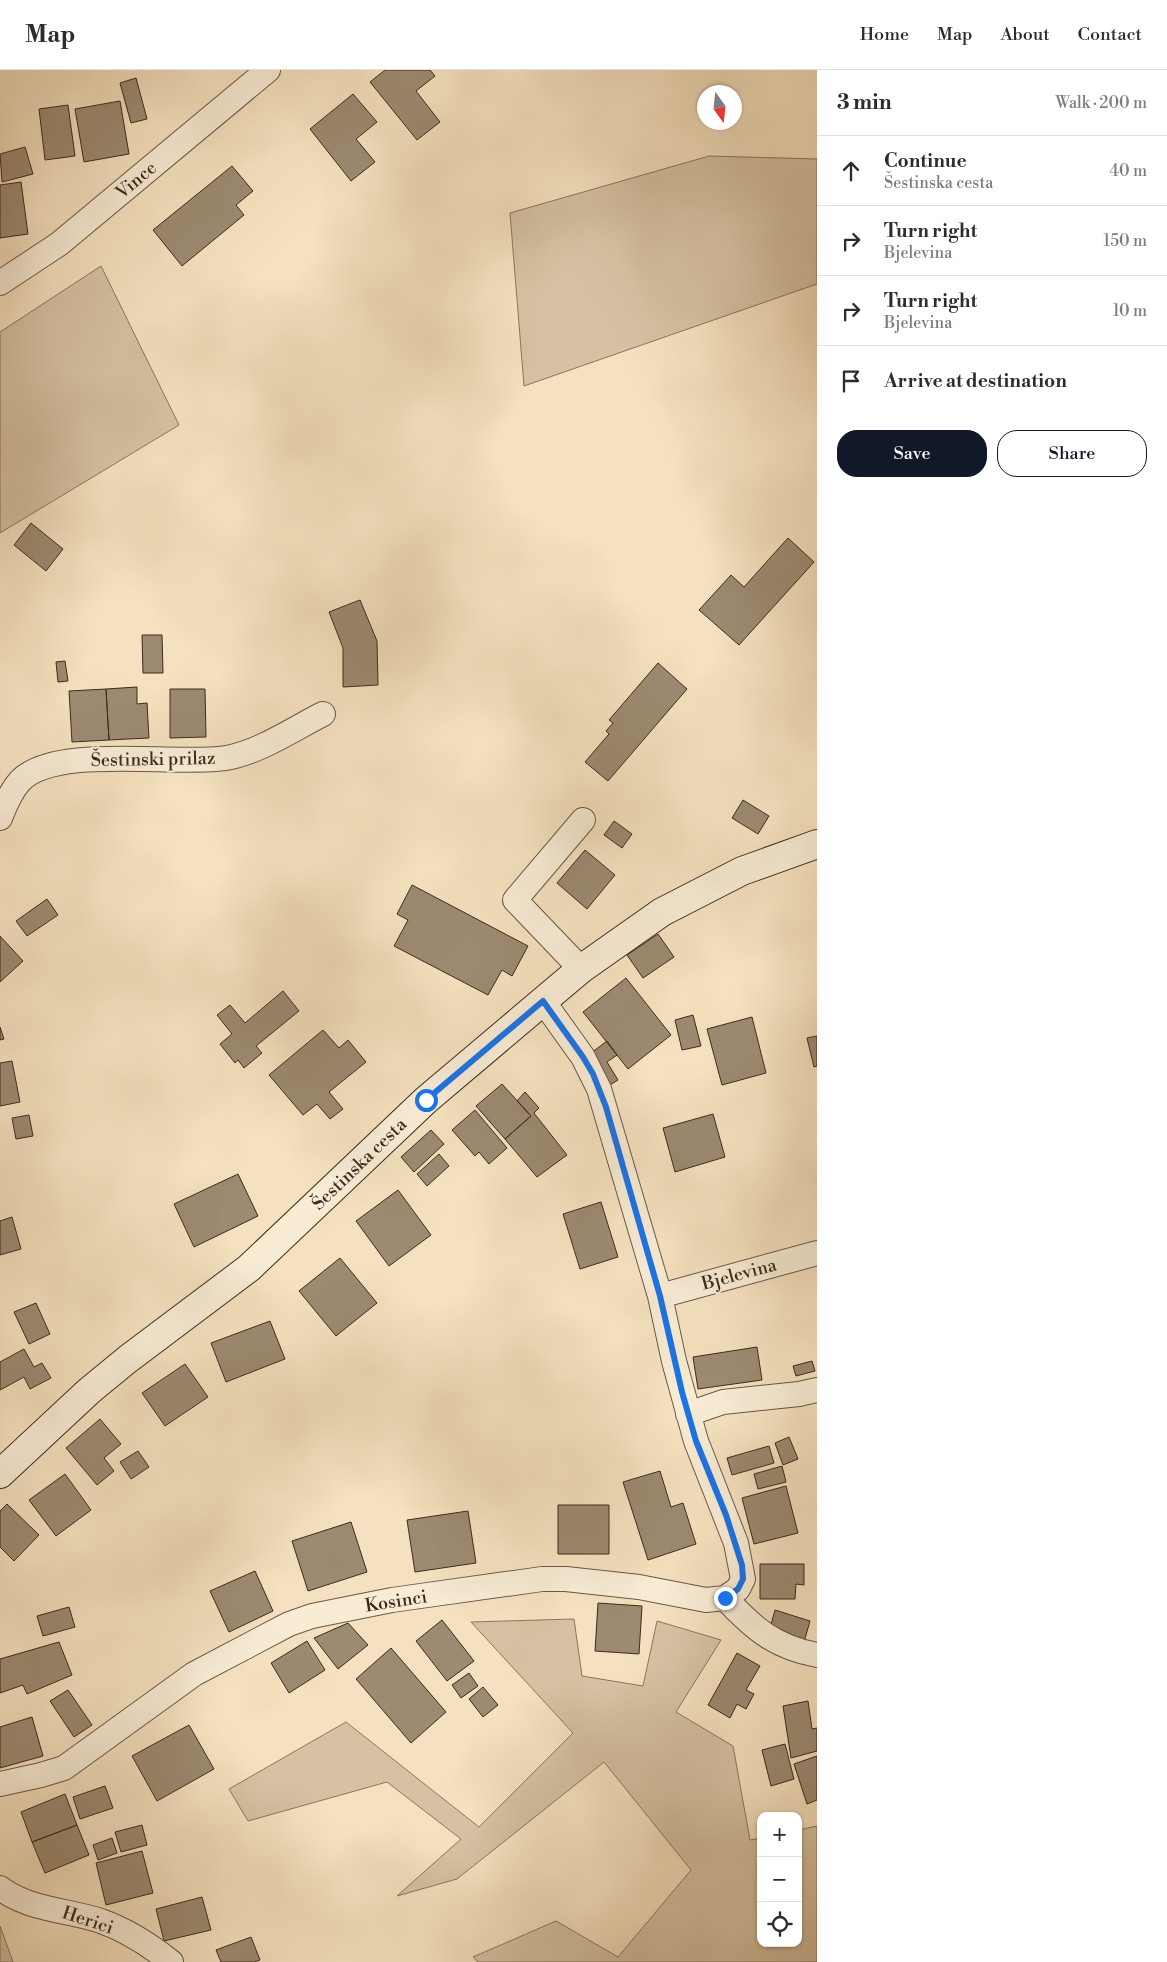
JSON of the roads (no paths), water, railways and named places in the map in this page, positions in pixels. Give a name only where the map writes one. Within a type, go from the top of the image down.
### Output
[{"type":"main road","name":"Šestinska cesta","points":[[0,1474],[115,1370],[249,1268],[426,1100],[581,969],[662,912],[742,871],[817,844]]},
{"type":"street","name":"Vince","points":[[0,284],[59,244],[268,70]]},
{"type":"street","name":"Šestinski prilaz","points":[[0,818],[11,794],[22,780],[36,771],[50,766],[80,760],[204,761],[229,757],[252,750],[323,714]]},
{"type":"street","points":[[581,969],[515,900],[583,820]]},
{"type":"street","points":[[543,1001],[583,1057],[599,1089],[660,1296],[688,1414],[704,1466],[734,1536],[742,1565],[743,1579],[738,1589],[725,1598],[745,1620],[765,1636],[796,1652],[817,1655]]},
{"type":"street","name":"Bjelevina","points":[[660,1296],[817,1253]]},
{"type":"street","points":[[688,1414],[723,1402],[799,1394],[817,1390]]},
{"type":"street","name":"Kosinci","points":[[0,1784],[64,1768],[194,1674],[266,1635],[312,1616],[392,1600],[542,1579],[606,1582],[706,1600],[725,1598]]},
{"type":"street","name":"Herici","points":[[0,1888],[12,1896],[38,1905],[101,1921],[142,1942],[171,1962]]}]
